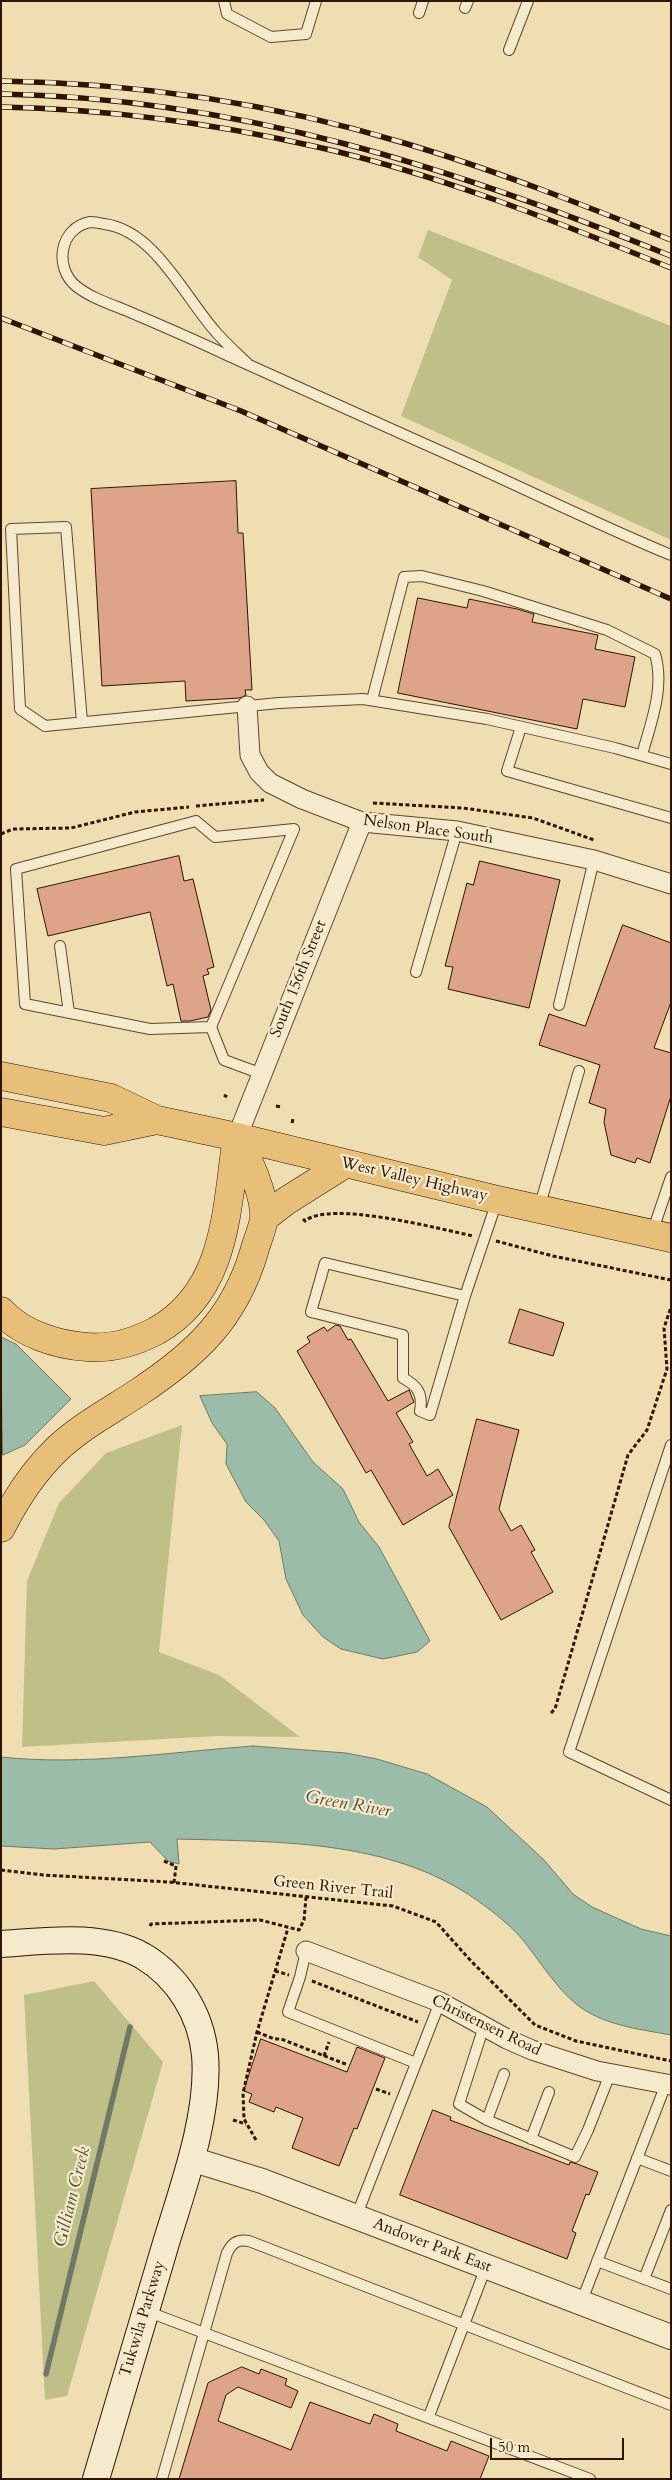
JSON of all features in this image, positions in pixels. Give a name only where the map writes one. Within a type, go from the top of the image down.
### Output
[{"type":"main road","name":"West Valley Highway","points":[[1,1076],[110,1098],[158,1120],[237,1137],[498,1200],[661,1236]]},
{"type":"main road","name":"West Valley Highway","points":[[1,1112],[104,1131],[158,1120]]},
{"type":"main road","points":[[1,1528],[14,1502],[27,1483],[58,1448],[87,1424],[141,1391],[211,1335],[235,1300],[246,1278],[264,1218],[255,1174],[237,1137]]},
{"type":"main road","points":[[1,1311],[40,1336],[74,1346],[92,1347],[127,1343],[149,1335],[178,1316],[201,1290],[212,1272],[223,1235],[237,1137]]},
{"type":"main road","points":[[264,1218],[286,1201],[345,1164]]},
{"type":"main road","name":"Tukwila Parkway","points":[[1,1944],[83,1942],[124,1948],[159,1968],[187,1998],[200,2029],[205,2069],[201,2111],[191,2159],[96,2479]]},
{"type":"street","name":"Nelson Place South","points":[[247,706],[250,755],[259,772],[270,783],[302,799],[362,822],[457,831],[594,860],[671,884]]},
{"type":"street","name":"South 156th Street","points":[[237,1137],[362,822]]},
{"type":"street","name":"Christensen Road","points":[[306,1951],[440,2002],[532,2050],[610,2074],[668,2085]]},
{"type":"street","name":"Andover Park East","points":[[191,2159],[262,2180],[671,2337]]},
{"type":"lane","points":[[224,1],[227,14],[271,37],[306,34],[316,1]]},
{"type":"lane","points":[[418,13],[423,1]]},
{"type":"lane","points":[[509,50],[528,1]]},
{"type":"lane","points":[[249,365],[214,331],[168,269],[138,237],[115,225],[90,222],[74,230],[62,246],[63,265],[74,285],[92,296],[671,555]]},
{"type":"lane","points":[[82,722],[66,527],[11,529],[20,709],[45,726],[247,706],[362,699],[521,727],[642,755],[671,764]]},
{"type":"lane","points":[[372,700],[404,577],[422,576],[483,591],[608,630],[654,654],[660,672],[657,699],[642,755]]},
{"type":"lane","points":[[521,727],[507,771],[671,818]]},
{"type":"lane","points":[[212,1028],[150,1029],[25,1004],[16,869],[196,821],[215,837],[294,830],[212,1028],[224,1060],[262,1074]]},
{"type":"lane","points":[[416,972],[457,831]]},
{"type":"lane","points":[[559,1005],[594,860]]},
{"type":"lane","points":[[60,946],[69,1013]]},
{"type":"lane","points":[[539,1209],[579,1071]]},
{"type":"lane","points":[[661,1236],[671,1177]]},
{"type":"lane","points":[[465,1296],[325,1263],[311,1312],[403,1335],[403,1378],[413,1383],[422,1399],[420,1411],[430,1415],[465,1296],[498,1200]]},
{"type":"lane","points":[[671,1445],[569,1752],[671,1800]]},
{"type":"lane","points":[[306,1951],[300,1977],[288,2012],[416,2063]]},
{"type":"lane","points":[[356,2217],[440,2002]]},
{"type":"lane","points":[[484,2026],[459,2104],[487,2120],[575,2157],[610,2074]]},
{"type":"lane","points":[[487,2120],[504,2074]]},
{"type":"lane","points":[[581,2303],[637,2158],[668,2085]]},
{"type":"lane","points":[[531,2139],[549,2092]]},
{"type":"lane","points":[[637,2158],[671,2170]]},
{"type":"lane","points":[[644,2279],[671,2210]]},
{"type":"lane","points":[[162,2479],[227,2253],[232,2244],[240,2240],[249,2241],[671,2405]]},
{"type":"lane","points":[[597,2261],[671,2289]]},
{"type":"lane","points":[[429,2416],[486,2266]]},
{"type":"lane","points":[[146,2311],[429,2416],[590,2479]]},
{"type":"path","points":[[1,834],[13,829]]},
{"type":"path","points":[[276,1106],[281,1107]]},
{"type":"path","points":[[551,1713],[555,1709],[628,1455],[647,1430],[667,1368],[664,1328],[671,1307]]},
{"type":"path","points":[[164,1861],[166,1864],[176,1866],[174,1883]]},
{"type":"path","name":"Green River Trail","points":[[1,1870],[44,1875],[174,1883],[393,1906],[436,1922],[471,1961],[535,2025],[576,2041],[671,2060]]},
{"type":"path","points":[[150,1926],[151,1924],[260,1920],[297,1931],[302,1927],[306,1897]]},
{"type":"path","points":[[256,2140],[246,2124],[242,2102],[257,2032],[288,1928]]},
{"type":"path","points":[[275,1971],[300,1977],[431,2027]]},
{"type":"path","points":[[257,2032],[274,2039],[281,2039],[348,2065]]},
{"type":"path","points":[[324,2056],[331,2039]]},
{"type":"path","points":[[376,2089],[393,2096]]},
{"type":"path","points":[[233,2120],[246,2124]]},
{"type":"green space","points":[[428,230],[671,326],[671,540],[401,416],[452,280],[418,257]]},
{"type":"green space","points":[[182,1425],[159,1652],[219,1675],[300,1737],[217,1736],[22,1747],[27,1581],[59,1503],[106,1453]]},
{"type":"green space","points":[[94,1981],[163,2062],[67,2396],[45,2400],[24,1995]]},
{"type":"water","points":[[1,1337],[16,1344],[71,1399],[25,1445],[3,1455]]},
{"type":"water","points":[[257,1392],[275,1408],[313,1462],[343,1489],[359,1522],[379,1547],[430,1641],[417,1652],[383,1659],[341,1649],[323,1637],[303,1615],[286,1579],[279,1541],[264,1520],[246,1502],[226,1464],[227,1444],[212,1423],[200,1396]]},
{"type":"water","name":"Green River","points":[[253,1746],[346,1753],[377,1759],[427,1774],[487,1807],[544,1860],[573,1894],[592,1907],[641,1929],[671,1936],[671,2035],[620,2025],[585,2010],[562,1991],[525,1942],[503,1920],[485,1906],[451,1884],[415,1868],[377,1856],[298,1844],[177,1839],[179,1864],[168,1861],[150,1842],[54,1849],[1,1846],[1,1757],[64,1760],[95,1759]]},
{"type":"building","points":[[236,481],[238,533],[243,533],[252,690],[245,690],[246,695],[240,698],[186,701],[185,681],[102,686],[91,489]]},
{"type":"building","points":[[418,598],[467,608],[469,599],[534,614],[532,622],[598,635],[595,649],[635,657],[625,707],[583,699],[577,729],[398,693]]},
{"type":"building","points":[[179,856],[184,881],[193,879],[214,967],[207,969],[209,974],[203,976],[211,1010],[208,1017],[190,1021],[181,1021],[173,984],[167,986],[150,912],[48,936],[37,889]]},
{"type":"building","points":[[480,861],[560,880],[529,1008],[448,989],[453,967],[445,966],[467,883],[473,885]]},
{"type":"building","points":[[623,925],[671,943],[671,1002],[654,1048],[671,1053],[671,1096],[650,1163],[637,1158],[635,1163],[611,1155],[604,1122],[606,1109],[589,1103],[600,1065],[539,1045],[549,1014],[585,1026]]},
{"type":"building","points":[[520,1309],[564,1323],[553,1356],[509,1343]]},
{"type":"building","points":[[336,1325],[340,1326],[348,1340],[351,1339],[388,1401],[409,1390],[414,1402],[396,1413],[413,1442],[409,1444],[427,1476],[438,1469],[453,1495],[403,1525],[371,1470],[366,1473],[297,1351],[310,1342],[307,1337],[324,1327],[327,1331]]},
{"type":"building","points":[[477,1419],[519,1430],[499,1509],[511,1531],[521,1525],[535,1550],[531,1552],[553,1592],[501,1620],[449,1527]]},
{"type":"building","points":[[261,2039],[347,2072],[357,2047],[385,2058],[357,2129],[354,2128],[339,2166],[292,2148],[303,2118],[276,2107],[274,2112],[249,2102],[252,2094],[244,2091]]},
{"type":"building","points":[[433,2110],[451,2117],[450,2120],[569,2165],[570,2162],[598,2172],[589,2195],[586,2194],[572,2231],[576,2233],[567,2259],[400,2195]]},
{"type":"building","points":[[242,2367],[259,2374],[261,2369],[287,2379],[285,2385],[298,2391],[291,2408],[238,2387],[226,2395],[218,2421],[291,2450],[310,2402],[370,2424],[374,2414],[398,2424],[396,2431],[447,2451],[451,2441],[489,2456],[480,2479],[179,2479],[208,2383]]},
{"type":"waterway","name":"Gilliam Creek","points":[[46,2374],[130,2027]]},
{"type":"railway","points":[[1,81],[103,86],[154,91],[205,98],[306,117],[404,143],[505,176],[671,240]]},
{"type":"railway","points":[[1,94],[89,99],[175,109],[260,124],[343,144],[426,167],[508,194],[671,256]]},
{"type":"railway","points":[[1,107],[119,114],[197,124],[236,130],[359,157],[449,184],[539,216],[671,268]]},
{"type":"railway","points":[[1,318],[241,411],[671,599]]}]
